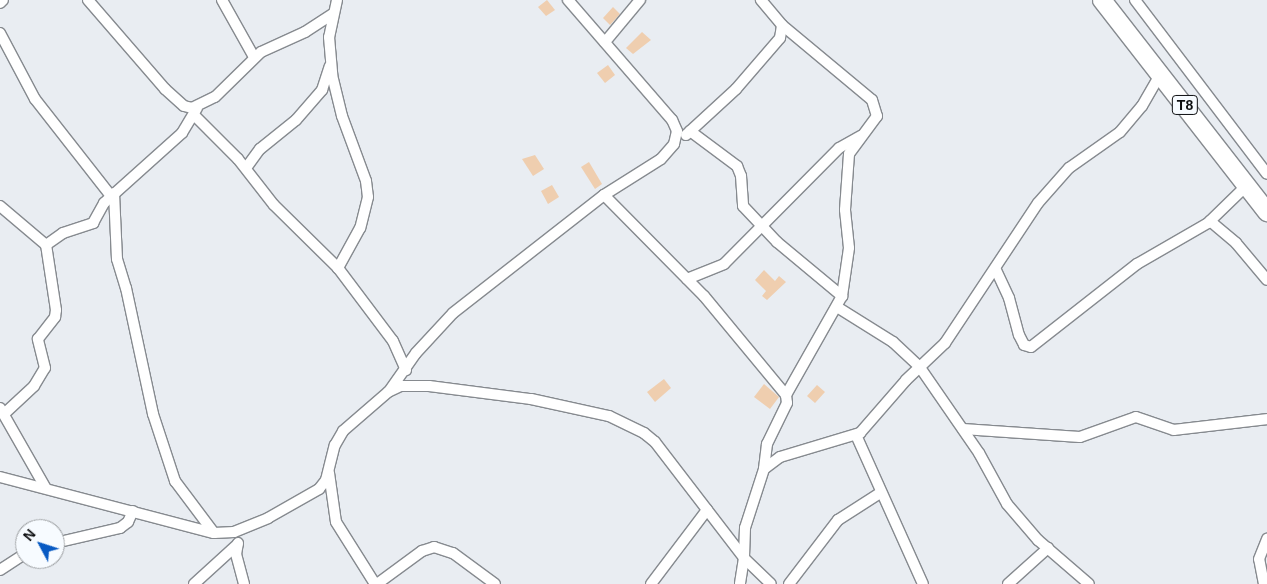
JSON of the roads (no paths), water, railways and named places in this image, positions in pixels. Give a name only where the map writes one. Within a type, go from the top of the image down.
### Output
[{"type":"highway","name":"T8","points":[[1102,0],[1161,73],[1267,212]]},
{"type":"street","points":[[88,0],[176,100],[196,111],[246,168],[274,205],[338,268],[393,341],[406,370]]},
{"type":"street","points":[[222,0],[254,57]]},
{"type":"street","points":[[46,244],[63,233],[88,226],[113,195],[182,133],[196,111],[216,97],[254,57],[305,32],[346,0]]},
{"type":"street","points":[[568,0],[672,120],[677,131],[674,144]]},
{"type":"street","points":[[605,42],[640,0]]},
{"type":"street","points":[[761,0],[782,25],[872,100],[877,116],[850,154],[845,210],[849,248],[842,296],[786,394]]},
{"type":"street","points":[[1135,0],[1267,174]]},
{"type":"street","points":[[246,168],[322,90],[331,65],[336,7]]},
{"type":"street","points":[[0,477],[45,487],[214,533],[246,528],[319,489],[329,470],[335,444],[343,431],[388,392],[406,370],[416,353],[453,313],[604,196],[661,159],[674,144],[736,89],[780,38],[782,25]]},
{"type":"street","points":[[0,33],[35,99],[113,195],[117,259],[126,288],[156,423],[175,481],[214,533]]},
{"type":"street","points":[[331,65],[342,116],[366,181],[368,197],[360,228],[338,268]]},
{"type":"street","points":[[764,469],[780,457],[856,435],[920,366],[945,344],[1044,197],[1069,168],[1120,132],[1142,106],[1161,73]]},
{"type":"street","points":[[690,131],[737,166],[741,176],[743,206],[842,296]]},
{"type":"street","points":[[687,279],[724,264],[839,148],[864,134]]},
{"type":"street","points":[[996,270],[1009,298],[1021,340],[1031,347],[1150,254],[1210,221],[1246,186]]},
{"type":"street","points":[[604,196],[704,296],[786,394],[787,403],[767,444],[764,469],[745,528],[744,558],[740,584]]},
{"type":"street","points":[[0,206],[46,244],[56,314],[38,339],[45,368],[34,386],[2,411],[45,487]]},
{"type":"street","points":[[1210,221],[1236,243],[1267,280]]},
{"type":"street","points":[[837,307],[893,342],[920,366],[963,429],[1007,504],[1048,548],[1089,584]]},
{"type":"street","points":[[388,392],[401,386],[429,386],[543,401],[609,416],[644,432],[655,442],[744,558],[771,584]]},
{"type":"street","points":[[963,429],[1080,437],[1136,417],[1174,430],[1267,419]]},
{"type":"street","points":[[856,435],[880,493],[923,584]]},
{"type":"street","points":[[329,470],[336,522],[376,584],[422,551],[434,548],[453,553],[495,584]]},
{"type":"street","points":[[789,584],[838,520],[880,493]]},
{"type":"street","points":[[651,584],[707,510]]},
{"type":"street","points":[[65,541],[120,528],[128,522],[133,511]]},
{"type":"street","points":[[194,584],[238,544],[246,528]]},
{"type":"street","points":[[1264,584],[1259,559],[1267,539]]},
{"type":"street","points":[[238,544],[238,568],[244,584]]},
{"type":"street","points":[[1008,584],[1048,548]]},
{"type":"street","points":[[0,570],[15,560]]}]
